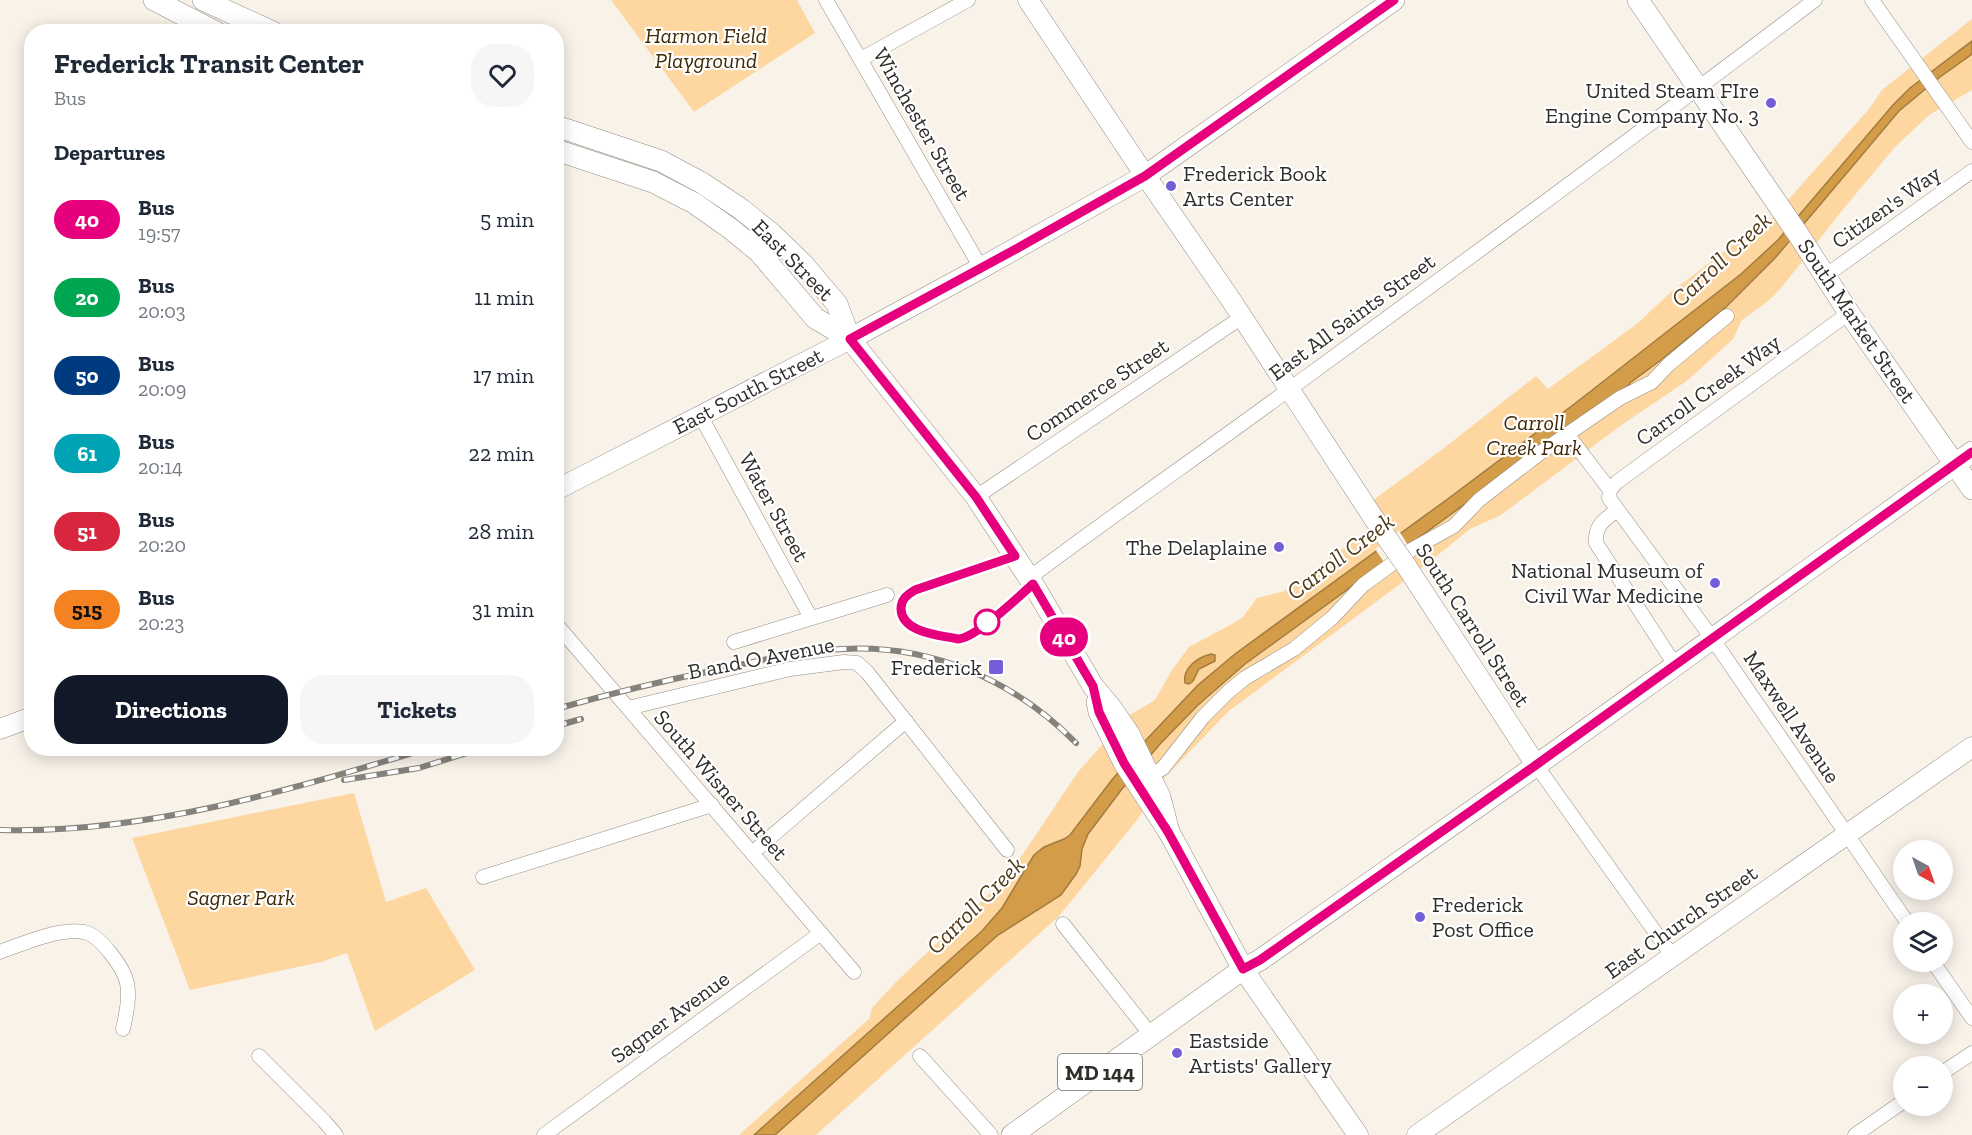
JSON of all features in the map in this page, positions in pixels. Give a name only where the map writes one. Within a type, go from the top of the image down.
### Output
[{"type":"main road","points":[[154,0],[199,24]]},
{"type":"main road","points":[[203,0],[256,24]]},
{"type":"main road","name":"East South Street","points":[[850,339],[1145,176],[1394,0]]},
{"type":"main road","name":"South Market Street","points":[[1638,0],[1849,313],[1964,458],[1972,489]]},
{"type":"main road","name":"East Street","points":[[564,129],[661,162],[702,183],[741,209],[788,249],[837,304],[850,339]]},
{"type":"main road","name":"East Street","points":[[564,153],[653,182],[694,203],[759,252],[815,318],[850,339]]},
{"type":"main road","points":[[850,339],[976,497],[1029,578],[1093,686],[1099,712],[1140,766],[1160,797],[1168,832],[1243,969]]},
{"type":"main road","name":"MD 144","points":[[1012,1135],[1243,969],[1265,956],[1536,765],[1964,458]]},
{"type":"street","name":"Winchester Street","points":[[826,0],[981,268]]},
{"type":"street","points":[[861,59],[968,0]]},
{"type":"street","name":"South Carroll Street","points":[[1028,0],[1145,176],[1230,298],[1536,765]]},
{"type":"street","name":"East All Saints Street","points":[[1029,578],[1290,389],[1815,0]]},
{"type":"street","points":[[1872,0],[1972,142]]},
{"type":"street","name":"Citizen's Way","points":[[1825,276],[1972,171]]},
{"type":"street","name":"Carroll Creek Way","points":[[1610,490],[1617,482],[1849,313]]},
{"type":"street","points":[[1140,766],[1163,768],[1203,717],[1245,678],[1294,649],[1332,618],[1363,585],[1411,550],[1454,526],[1479,500],[1540,453],[1620,398],[1652,382],[1668,365],[1727,316]]},
{"type":"street","name":"Commerce Street","points":[[976,497],[1242,317]]},
{"type":"street","name":"East South Street","points":[[564,486],[850,339]]},
{"type":"street","name":"Water Street","points":[[700,415],[811,618]]},
{"type":"street","points":[[1567,434],[1610,490],[1609,498],[1617,510],[1600,523],[1595,533],[1596,543],[1675,665]]},
{"type":"street","name":"Maxwell Avenue","points":[[1617,510],[1712,638],[1900,912]]},
{"type":"street","name":"B and O Avenue","points":[[734,642],[887,595]]},
{"type":"street","name":"South Wisner Street","points":[[564,633],[854,972]]},
{"type":"street","name":"B and O Avenue","points":[[628,708],[790,669],[844,662],[857,663],[867,672],[906,721]]},
{"type":"street","points":[[0,729],[24,720]]},
{"type":"street","points":[[752,853],[906,721],[1007,850]]},
{"type":"street","name":"East Church Street","points":[[1417,1135],[1972,747]]},
{"type":"street","points":[[1536,765],[1673,957]]},
{"type":"street","points":[[483,877],[712,806]]},
{"type":"street","points":[[1063,924],[1151,1035]]},
{"type":"street","points":[[0,952],[53,934],[85,932],[102,941],[127,982],[128,1006],[123,1029]]},
{"type":"street","name":"Sagner Avenue","points":[[544,1135],[821,933]]},
{"type":"street","points":[[1243,969],[1358,1135]]},
{"type":"street","points":[[1940,972],[1972,1018]]},
{"type":"street","points":[[1953,1066],[1972,1053]]},
{"type":"street","points":[[259,1056],[336,1135]]},
{"type":"street","points":[[920,1056],[991,1135]]},
{"type":"street","points":[[1855,1135],[1893,1109]]},
{"type":"green space","name":"Harmon Field Playground","points":[[611,0],[797,0],[815,33],[694,112]]},
{"type":"green space","name":"Carroll Creek Park","points":[[1972,19],[1972,90],[1929,115],[1895,147],[1782,287],[1767,302],[1742,320],[1733,339],[1688,380],[1620,426],[1501,515],[1470,529],[1423,567],[1229,711],[1165,777],[1137,820],[1059,916],[816,1135],[739,1135],[869,1019],[872,1008],[897,981],[1002,882],[1078,772],[1128,716],[1155,700],[1172,670],[1189,647],[1243,617],[1257,598],[1285,591],[1378,523],[1368,504],[1536,376],[1548,389],[1638,323],[1671,292],[1772,218],[1869,109],[1882,90]]},
{"type":"green space","name":"Sagner Park","points":[[354,793],[386,902],[426,888],[475,970],[375,1031],[347,953],[321,962],[190,990],[132,838]]},
{"type":"shaded area","points":[[1972,41],[1972,54],[1899,111],[1776,257],[1726,307],[1630,384],[1245,664],[1198,705],[1160,744],[1122,789],[1088,834],[1082,849],[1080,866],[1061,895],[998,935],[775,1135],[754,1135],[982,931],[1002,908],[1034,855],[1044,847],[1070,835],[1111,781],[1198,685],[1235,654],[1573,405],[1741,274],[1778,240],[1893,105],[1910,88]]},
{"type":"shaded area","points":[[1211,654],[1215,655],[1215,661],[1199,669],[1189,684],[1185,683],[1188,668]]},
{"type":"pier","points":[[1399,531],[1410,548],[1386,565],[1375,549]]},
{"type":"railway","points":[[564,707],[656,683],[779,657],[826,650],[875,649],[939,660],[998,684],[1026,701],[1076,743]]},
{"type":"railway","points":[[564,724],[581,719]]},
{"type":"railway","points":[[0,830],[109,825],[163,817],[271,793],[402,756]]},
{"type":"railway","points":[[344,780],[419,768],[457,756]]},
{"type":"bus line","name":"40","points":[[1394,0],[1145,176],[850,339],[976,497],[1015,556],[915,590],[902,602],[902,615],[906,622],[916,629],[964,639],[975,633],[1033,584],[1093,686],[1099,712],[1124,763],[1168,832],[1243,969],[1260,960],[1536,765],[1972,452]]},
{"type":"place","name":"United Steam FIre Engine Company No. 3","points":[[1771,103]]},
{"type":"place","name":"Frederick Book Arts Center","points":[[1171,186]]},
{"type":"place","name":"The Delaplaine","points":[[1279,547]]},
{"type":"place","name":"National Museum of Civil War Medicine","points":[[1715,583]]},
{"type":"place","name":"Frederick","points":[[996,667]]},
{"type":"place","name":"Frederick Post Office","points":[[1420,917]]},
{"type":"place","name":"Eastside Artists' Gallery","points":[[1177,1053]]},
{"type":"water label","name":"Carroll Creek","points":[[1721,259]]},
{"type":"water label","name":"Carroll Creek","points":[[1340,556]]},
{"type":"water label","name":"Carroll Creek","points":[[975,905]]}]
